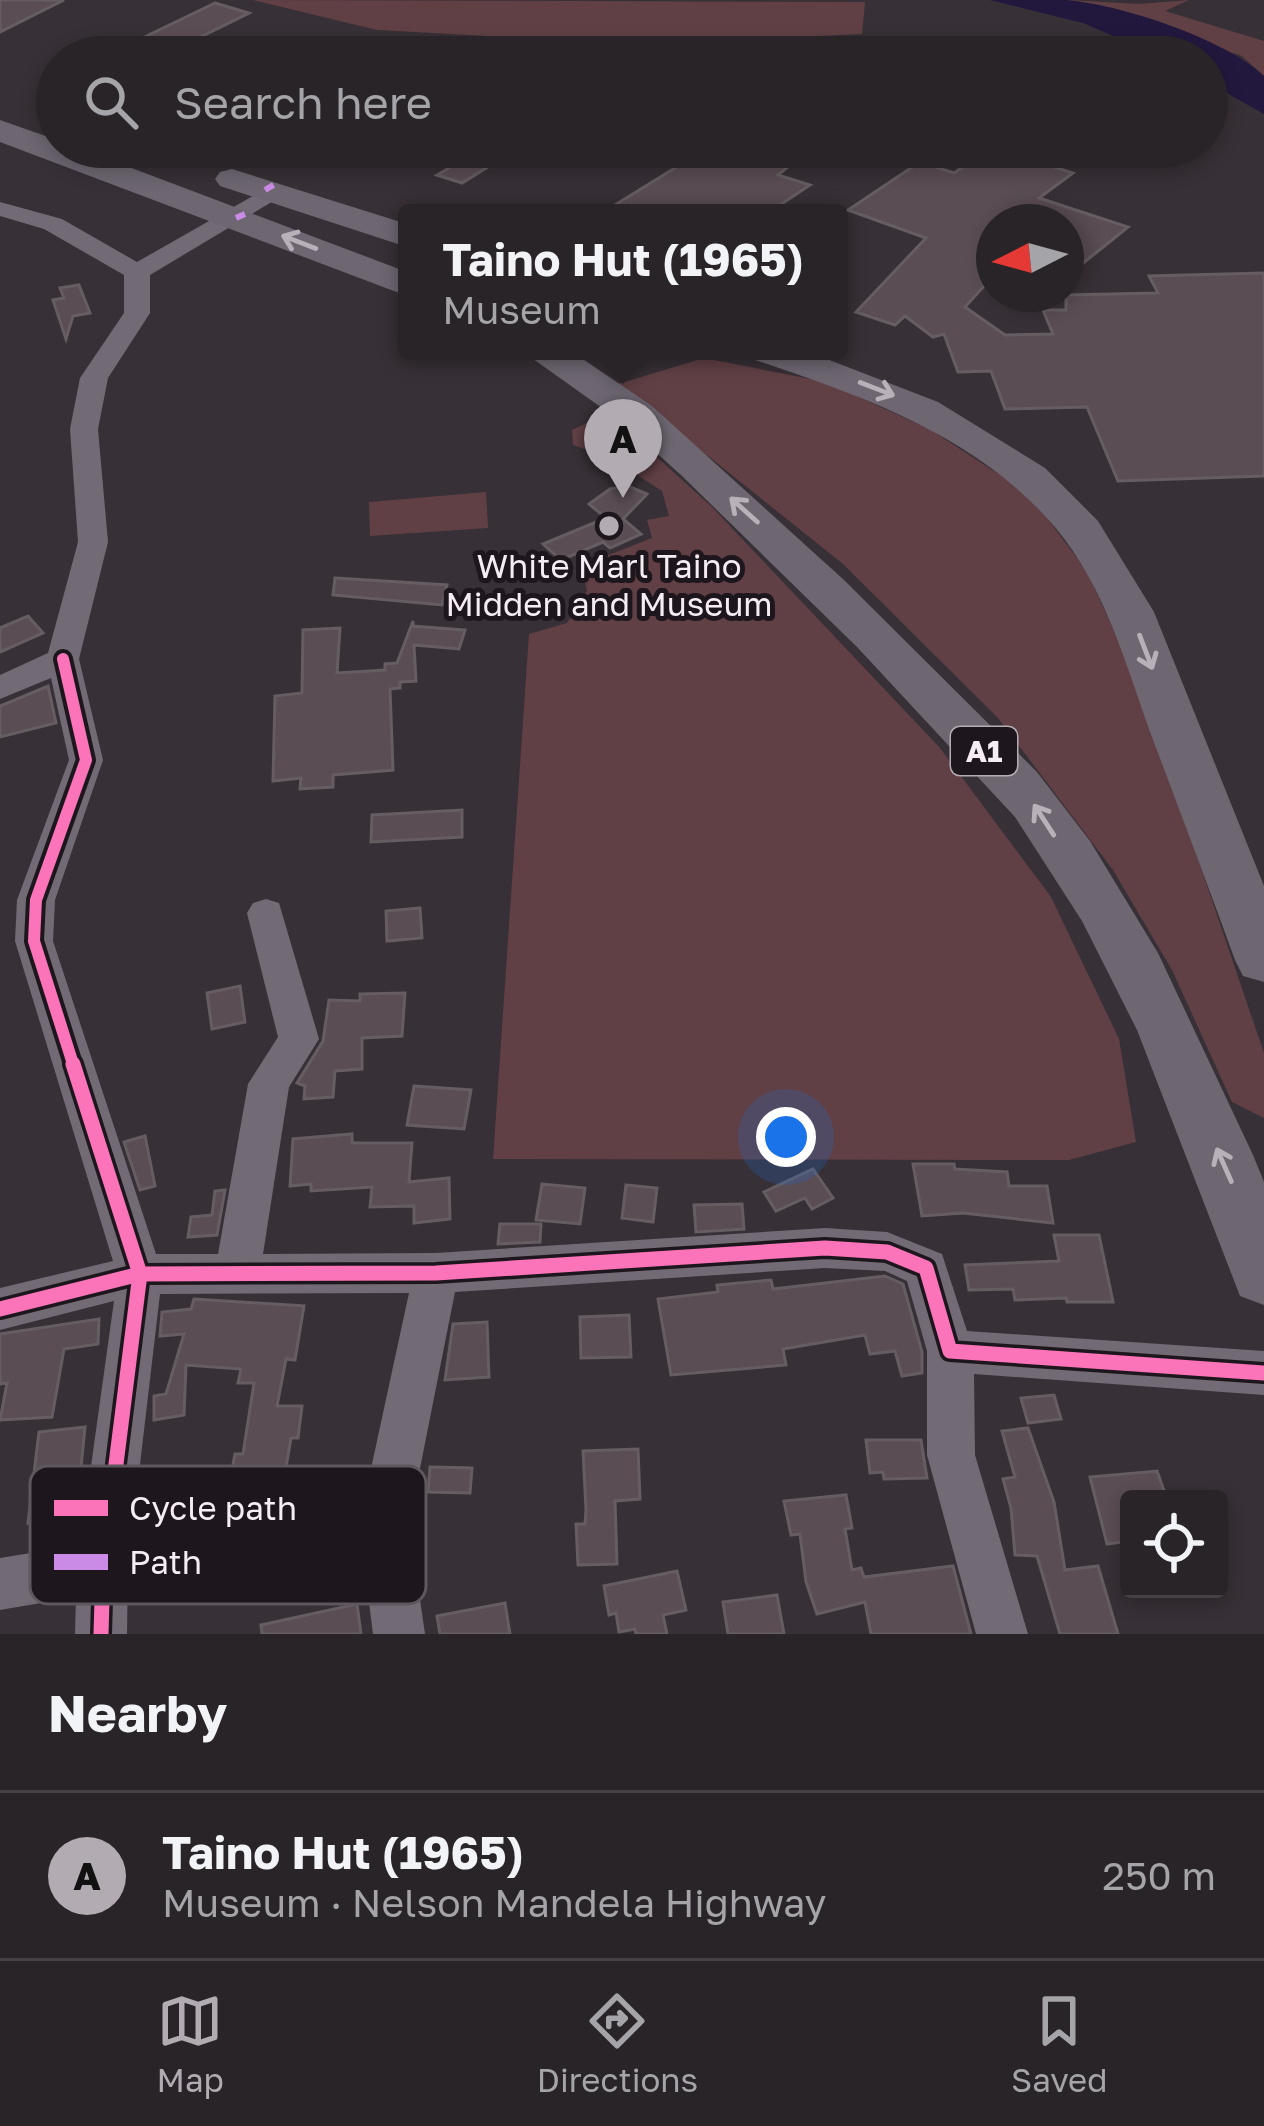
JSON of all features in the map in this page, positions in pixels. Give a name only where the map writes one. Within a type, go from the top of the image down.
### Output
[{"type":"highway","points":[[0,100],[36,112]]},
{"type":"highway","points":[[0,130],[36,140]]},
{"type":"highway","points":[[134,168],[254,202],[398,234]]},
{"type":"highway","points":[[197,168],[398,281]]},
{"type":"highway","name":"A1","points":[[559,360],[634,414],[746,512],[882,641],[1034,804],[1095,899],[1155,1007],[1242,1204],[1264,1275]]},
{"type":"highway","points":[[792,360],[898,397],[993,450],[1062,507],[1099,550],[1134,620],[1264,960]]},
{"type":"street","points":[[137,272],[254,202]]},
{"type":"street","points":[[0,209],[53,224],[137,272]]},
{"type":"street","points":[[116,1466],[140,1274],[34,941],[36,900],[86,760],[63,659],[93,542],[85,429],[94,378],[137,314],[137,272]]},
{"type":"street","points":[[0,688],[63,659]]},
{"type":"street","points":[[237,1274],[268,1084],[299,1039],[292,992],[273,959],[266,913]]},
{"type":"street","points":[[0,1309],[140,1274],[436,1273],[826,1248],[887,1252],[926,1268],[950,1351],[951,1455],[1002,1634]]},
{"type":"street","points":[[396,1466],[436,1273]]},
{"type":"street","points":[[950,1351],[1264,1373]]},
{"type":"street","points":[[0,1584],[30,1579]]},
{"type":"street","points":[[101,1634],[102,1604]]},
{"type":"street","points":[[395,1604],[399,1634]]},
{"type":"shaded area","points":[[253,0],[865,2],[862,34],[488,36],[377,30]]},
{"type":"shaded area","points":[[990,0],[1088,3],[1195,36],[1113,36],[1083,23]]},
{"type":"shaded area","points":[[1068,0],[1139,4],[1189,0],[1165,11],[1264,41],[1264,76],[1242,56],[1228,51],[1228,36],[1180,36]]},
{"type":"shaded area","points":[[1228,51],[1264,76],[1264,114],[1228,94]]},
{"type":"shaded area","points":[[697,360],[826,382],[931,430],[1029,494],[1086,570],[1137,680],[1264,1053],[1264,1118],[1232,1102],[1172,970],[1113,870],[998,718],[843,564],[618,384]]},
{"type":"shaded area","points":[[608,413],[712,507],[940,748],[1051,897],[1119,1039],[1136,1142],[1069,1160],[493,1159],[529,634],[567,623],[587,591],[581,566],[652,538],[647,520],[669,516],[662,491],[612,459],[573,445],[572,430]]},
{"type":"shaded area","points":[[486,492],[488,528],[370,536],[369,502]]},
{"type":"building","points":[[0,0],[64,0],[0,32]]},
{"type":"building","points":[[215,3],[249,13],[202,36],[147,36]]},
{"type":"building","points":[[449,168],[486,168],[462,183],[437,175]]},
{"type":"building","points":[[675,168],[786,168],[778,175],[810,185],[782,204],[617,204]]},
{"type":"building","points":[[911,168],[954,173],[961,168],[1057,168],[1073,173],[1039,198],[1057,204],[976,204],[976,295],[965,307],[1005,335],[1053,334],[1044,312],[1084,312],[1084,295],[1158,293],[1149,276],[1264,273],[1264,476],[1118,481],[1087,407],[1005,409],[991,371],[958,372],[944,334],[933,337],[905,316],[895,325],[856,312],[926,238],[848,210]]},
{"type":"building","points":[[1084,213],[1128,227],[1084,262]]},
{"type":"building","points":[[79,285],[90,313],[73,316],[66,339],[53,300],[64,298],[60,288]]},
{"type":"building","name":"White Marl Taino Midden and Museum","points":[[628,486],[647,494],[623,519],[641,534],[610,548],[603,542],[561,560],[543,544],[606,518],[589,504],[610,489]]},
{"type":"building","points":[[335,578],[447,585],[442,605],[333,595]]},
{"type":"building","points":[[28,616],[43,633],[0,652],[0,628]]},
{"type":"building","points":[[413,621],[413,626],[465,630],[459,649],[414,645],[416,681],[400,682],[400,688],[390,689],[393,770],[333,775],[333,787],[300,789],[301,778],[273,781],[275,696],[302,693],[303,630],[340,628],[337,673],[385,670],[385,664],[397,663]]},
{"type":"building","points":[[48,686],[56,723],[0,737],[0,706]]},
{"type":"building","points":[[462,810],[462,837],[371,842],[372,815]]},
{"type":"building","points":[[420,908],[422,938],[387,941],[386,911]]},
{"type":"building","points":[[240,986],[245,1022],[212,1029],[207,993]]},
{"type":"building","points":[[405,993],[402,1036],[362,1038],[362,1069],[335,1071],[333,1097],[304,1099],[305,1086],[297,1083],[323,1041],[329,1000],[360,1001],[360,994]]},
{"type":"building","points":[[414,1086],[471,1090],[464,1129],[407,1125]]},
{"type":"building","points":[[352,1134],[352,1143],[412,1143],[409,1182],[449,1178],[450,1219],[414,1223],[414,1206],[370,1207],[372,1187],[311,1191],[311,1184],[290,1186],[293,1139]]},
{"type":"building","points":[[145,1136],[155,1186],[140,1190],[124,1142]]},
{"type":"building","points":[[913,1164],[1007,1172],[1009,1186],[1047,1186],[1053,1223],[963,1213],[922,1216]]},
{"type":"building","points":[[813,1169],[833,1198],[812,1209],[805,1198],[776,1211],[764,1192]]},
{"type":"building","points":[[542,1184],[585,1188],[580,1224],[536,1220]]},
{"type":"building","points":[[626,1185],[657,1188],[653,1222],[622,1218]]},
{"type":"building","points":[[225,1190],[217,1235],[188,1237],[191,1217],[212,1215],[215,1191]]},
{"type":"building","points":[[742,1204],[744,1229],[696,1232],[694,1205]]},
{"type":"building","points":[[500,1224],[541,1224],[540,1242],[498,1244]]},
{"type":"building","points":[[1054,1235],[1099,1235],[1113,1302],[1015,1300],[1013,1289],[969,1290],[965,1265],[1059,1261]]},
{"type":"building","points":[[885,1276],[903,1284],[922,1352],[922,1373],[902,1376],[895,1351],[870,1354],[865,1335],[783,1349],[786,1365],[671,1375],[658,1299],[718,1292],[717,1285],[771,1280],[773,1289]]},
{"type":"building","points":[[194,1299],[304,1306],[295,1360],[286,1359],[277,1406],[302,1406],[298,1438],[291,1438],[286,1466],[233,1466],[235,1454],[243,1454],[254,1383],[238,1383],[241,1369],[186,1365],[184,1415],[154,1420],[154,1396],[166,1394],[184,1334],[160,1336],[162,1312],[191,1309]]},
{"type":"building","points":[[629,1315],[631,1357],[581,1358],[580,1317]]},
{"type":"building","points":[[99,1319],[98,1344],[64,1349],[52,1417],[0,1420],[7,1383],[0,1384],[0,1334]]},
{"type":"building","points":[[487,1322],[489,1377],[445,1380],[453,1324]]},
{"type":"building","points":[[1054,1395],[1061,1419],[1028,1423],[1021,1398]]},
{"type":"building","points":[[85,1427],[81,1466],[35,1466],[39,1432]]},
{"type":"building","points":[[1028,1428],[1054,1502],[1065,1570],[1098,1566],[1118,1634],[1060,1634],[1037,1556],[1015,1555],[1003,1479],[1015,1477],[1002,1431]]},
{"type":"building","points":[[866,1440],[921,1440],[927,1478],[884,1479],[883,1472],[870,1473]]},
{"type":"building","points":[[638,1449],[640,1499],[615,1501],[617,1564],[578,1565],[576,1524],[585,1524],[586,1510],[583,1451]]},
{"type":"building","points":[[430,1467],[472,1468],[470,1493],[428,1492]]},
{"type":"building","points":[[1157,1471],[1164,1490],[1120,1490],[1120,1542],[1107,1544],[1090,1477]]},
{"type":"building","points":[[846,1495],[852,1528],[845,1529],[852,1570],[861,1568],[864,1577],[953,1566],[971,1634],[871,1634],[865,1602],[817,1614],[806,1582],[800,1534],[791,1535],[784,1501]]},
{"type":"building","points":[[677,1571],[686,1610],[663,1615],[667,1634],[636,1634],[635,1629],[619,1632],[616,1613],[609,1615],[604,1586]]},
{"type":"building","points":[[777,1595],[784,1634],[728,1634],[723,1602]]},
{"type":"building","points":[[505,1603],[510,1634],[440,1634],[437,1616]]},
{"type":"building","points":[[357,1604],[361,1634],[262,1634],[261,1625]]},
{"type":"marked path","points":[[265,190],[277,183]]},
{"type":"marked path","points":[[236,218],[245,214]]},
{"type":"cycle path","points":[[63,659],[86,760],[36,900],[34,941],[140,1274],[116,1466]]},
{"type":"cycle path","points":[[0,1309],[140,1274],[436,1273],[825,1248],[887,1252],[926,1268],[950,1351],[1264,1373]]},
{"type":"cycle path","points":[[101,1634],[102,1604]]},
{"type":"place","name":"Taino Hut (1965)","points":[[623,498]]},
{"type":"place","name":"White Marl Taino Midden and Museum","points":[[609,526]]}]
